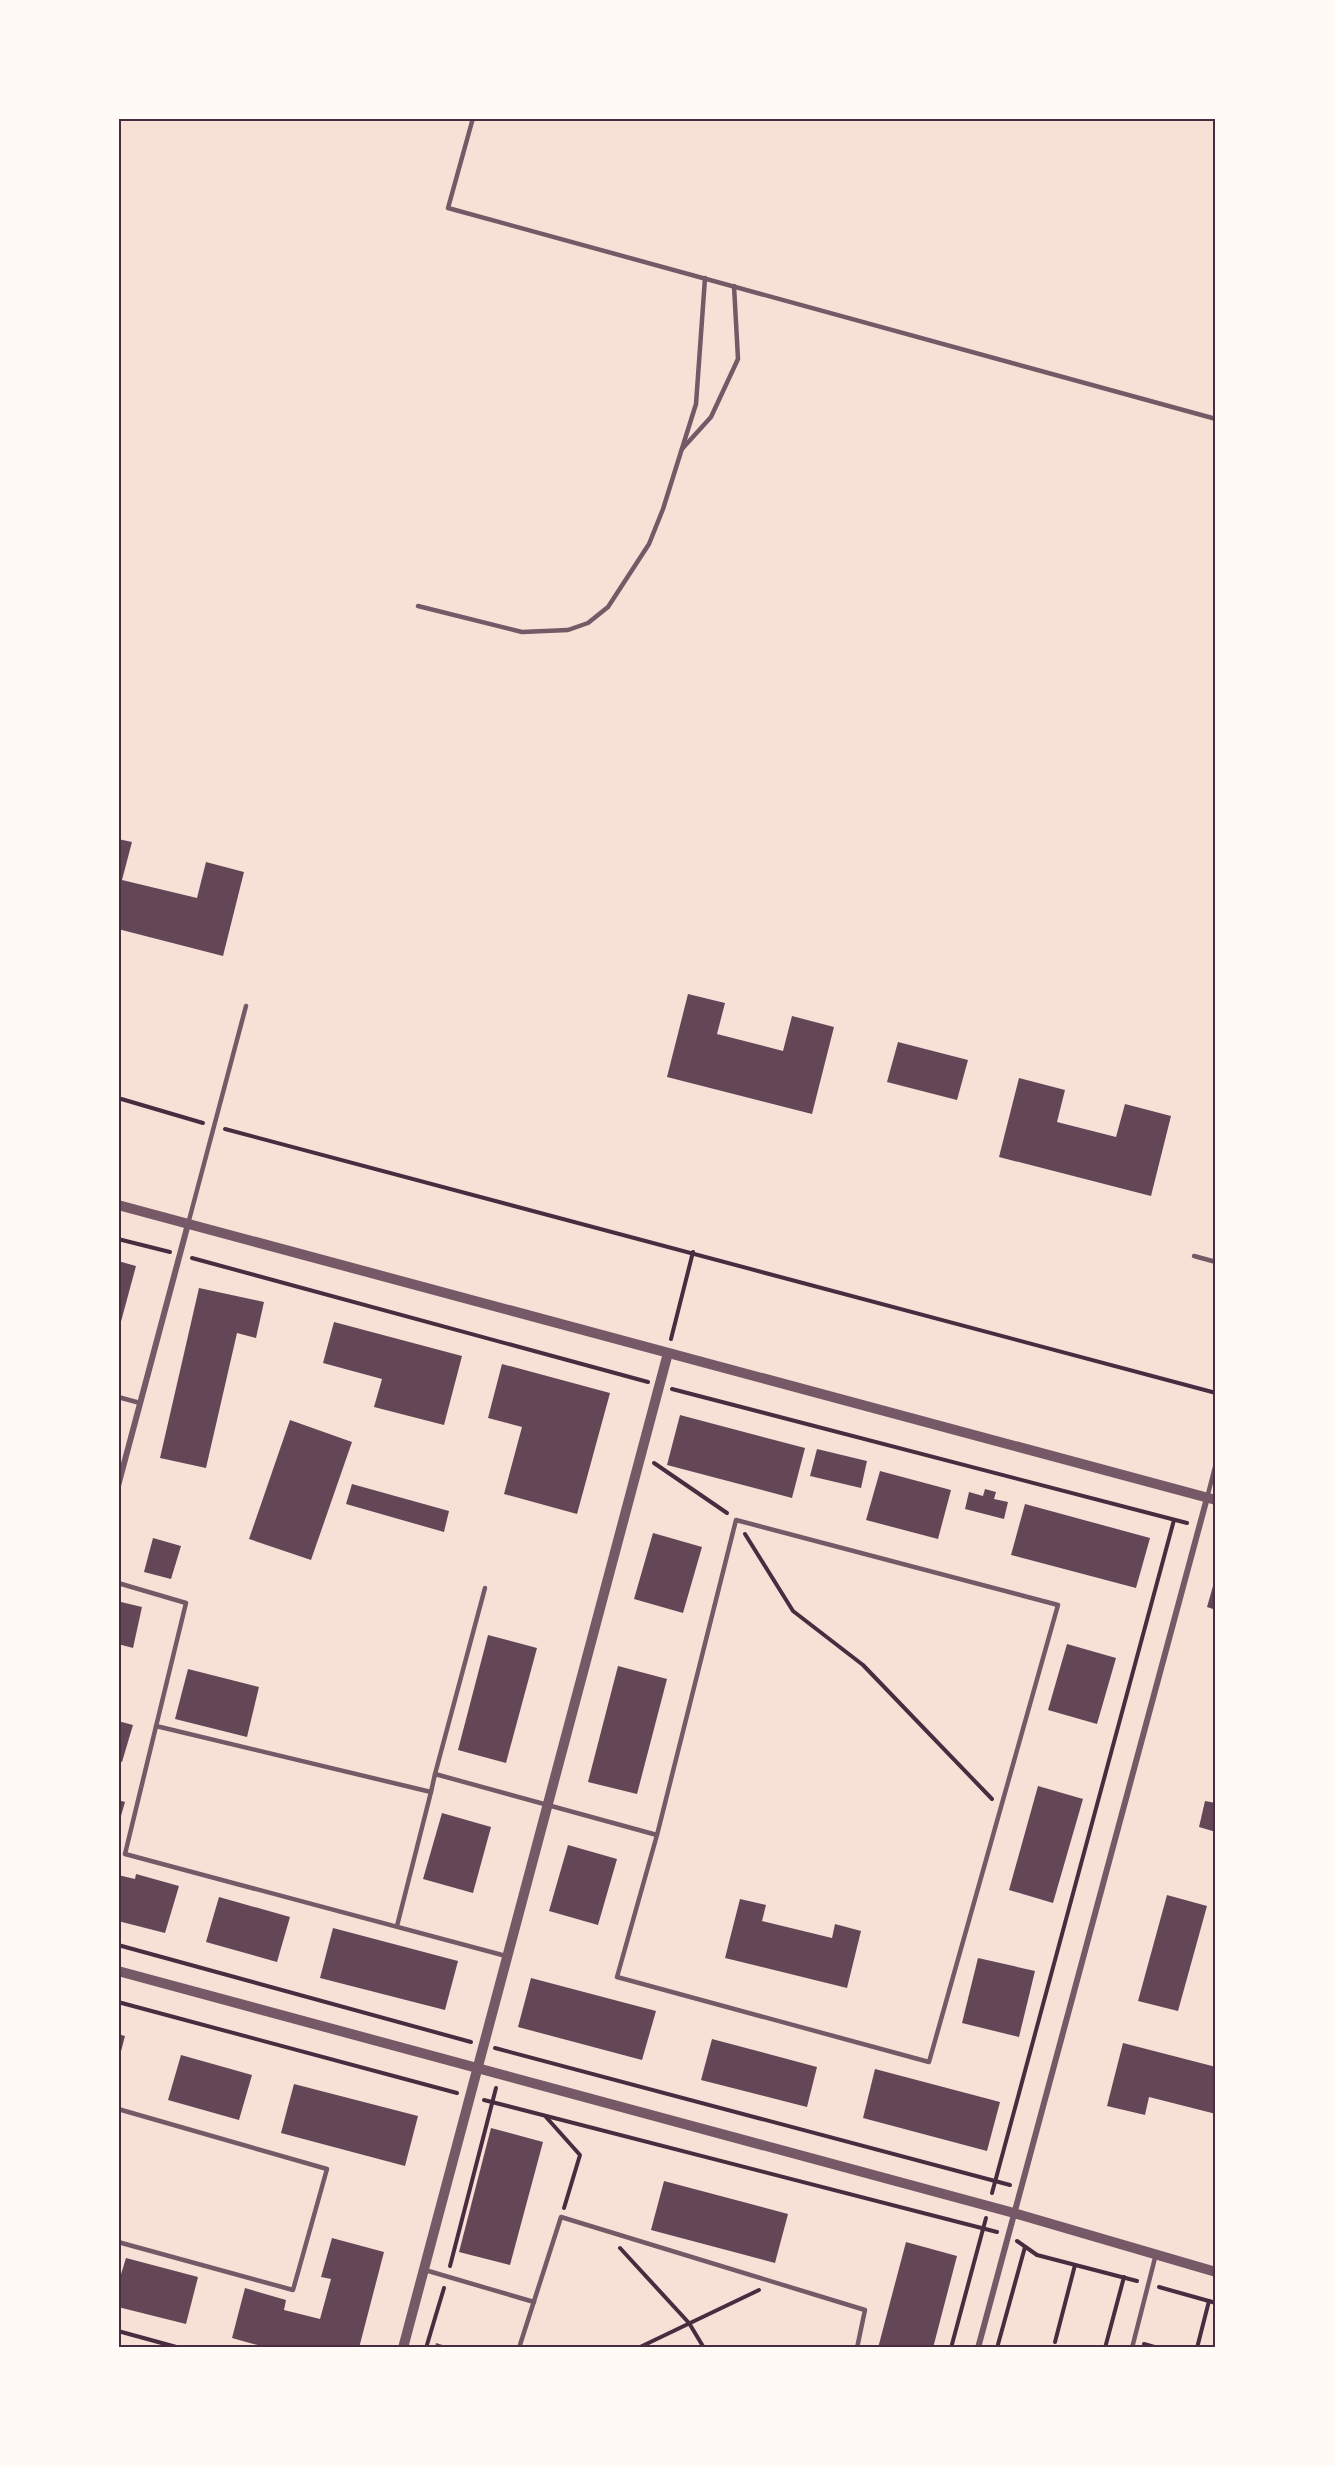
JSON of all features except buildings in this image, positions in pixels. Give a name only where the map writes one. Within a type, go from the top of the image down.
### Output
[{"type":"street","points":[[118,1205],[1211,1499],[978,2348]]},
{"type":"street","points":[[118,1486],[188,1224]]},
{"type":"street","points":[[404,2348],[668,1353]]},
{"type":"street","points":[[118,1971],[1014,2213],[1215,2272]]},
{"type":"lane","points":[[473,118],[448,208],[1215,419]]},
{"type":"lane","points":[[418,606],[522,632],[568,630],[588,622],[608,607],[638,564],[663,509],[696,404],[705,278]]},
{"type":"lane","points":[[681,451],[711,417],[738,359],[734,286]]},
{"type":"lane","points":[[188,1224],[246,1006]]},
{"type":"lane","points":[[1194,1256],[1215,1262]]},
{"type":"lane","points":[[118,1398],[140,1403]]},
{"type":"lane","points":[[1211,1499],[1215,1463]]},
{"type":"lane","points":[[736,1520],[1059,1605],[1001,1808],[929,2062],[617,1977],[657,1835],[736,1520]]},
{"type":"lane","points":[[118,1583],[186,1603],[125,1854],[509,1957]]},
{"type":"lane","points":[[397,1926],[485,1588]]},
{"type":"lane","points":[[156,1726],[431,1792]]},
{"type":"lane","points":[[435,1774],[657,1835]]},
{"type":"lane","points":[[118,2109],[327,2169],[293,2290],[118,2242]]},
{"type":"lane","points":[[519,2348],[561,2217],[865,2310],[857,2348]]},
{"type":"lane","points":[[1132,2348],[1156,2254]]},
{"type":"lane","points":[[425,2270],[534,2302]]},
{"type":"path","points":[[118,1098],[214,1126],[1215,1393]]},
{"type":"path","points":[[668,1353],[693,1252]]},
{"type":"path","points":[[641,1454],[736,1520],[793,1611],[863,1665],[1001,1808]]},
{"type":"path","points":[[951,2348],[1174,1520]]},
{"type":"path","points":[[118,1945],[485,2046],[995,2180],[1020,2189]]},
{"type":"path","points":[[118,2002],[472,2097],[983,2228],[1008,2235],[1037,2254],[1215,2303]]},
{"type":"path","points":[[426,2348],[447,2277],[492,2102]]},
{"type":"path","points":[[544,2115],[580,2155],[561,2217]]},
{"type":"path","points":[[603,2230],[689,2323],[704,2348]]},
{"type":"path","points":[[997,2348],[1025,2247]]},
{"type":"path","points":[[1055,2342],[1075,2265]]},
{"type":"path","points":[[1105,2348],[1124,2277]]},
{"type":"path","points":[[638,2348],[775,2282]]},
{"type":"path","points":[[1197,2348],[1209,2301]]},
{"type":"path","points":[[118,2331],[180,2348]]}]
